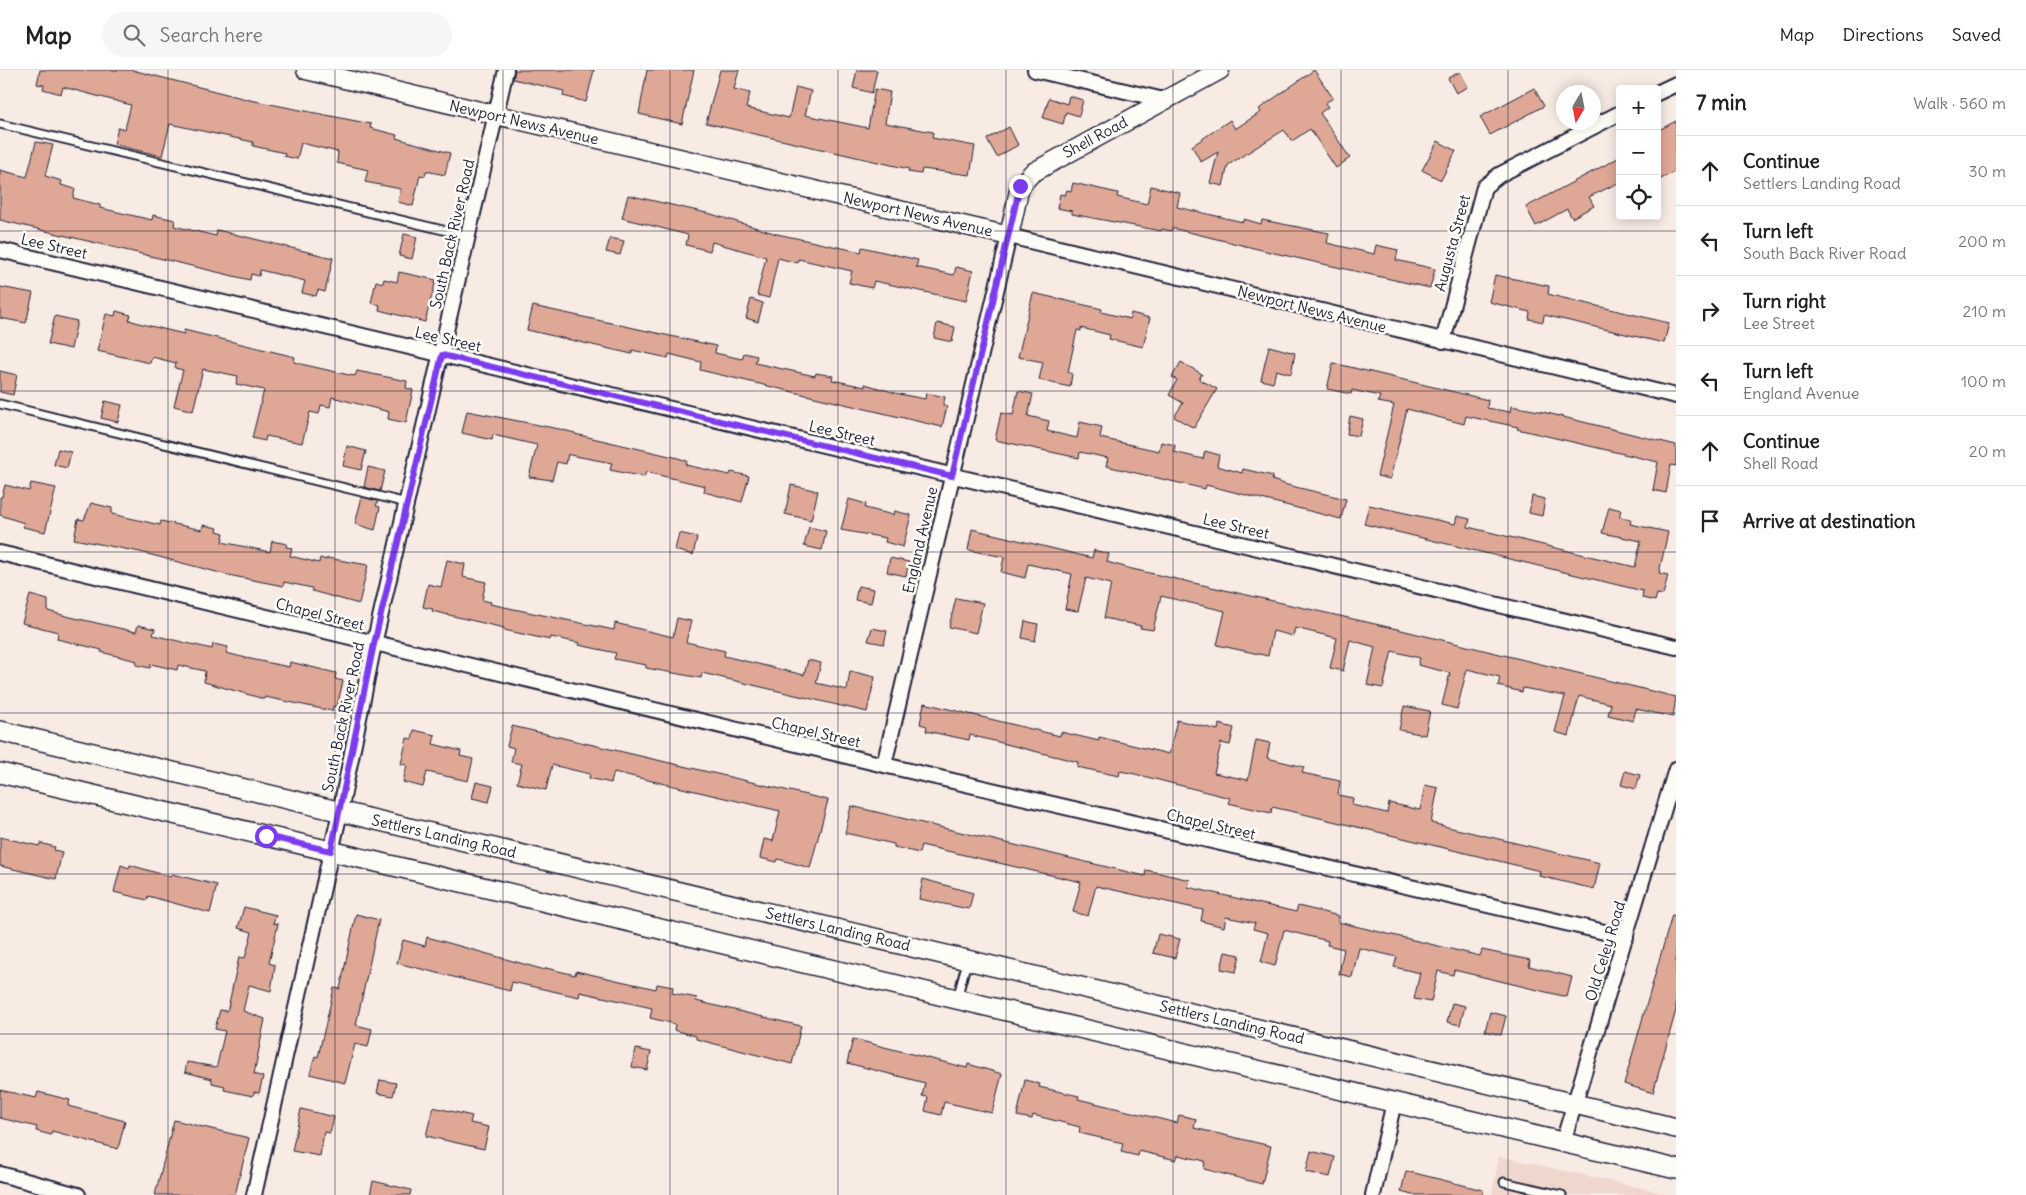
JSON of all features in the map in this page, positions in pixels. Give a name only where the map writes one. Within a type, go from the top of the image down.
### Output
[{"type":"main road","name":"Settlers Landing Road","points":[[0,731],[1676,1128]]},
{"type":"main road","points":[[0,773],[1676,1169]]},
{"type":"street","name":"Newport News Avenue","points":[[306,70],[1676,396]]},
{"type":"street","name":"South Back River Road","points":[[254,1195],[340,812],[374,644],[442,355],[506,70]]},
{"type":"street","points":[[1035,70],[1054,72],[1164,100]]},
{"type":"street","name":"Shell Road","points":[[1009,236],[1020,186],[1024,178],[1220,70]]},
{"type":"street","points":[[1661,91],[1676,84]]},
{"type":"street","name":"Augusta Street","points":[[1444,342],[1484,187],[1499,175],[1616,115]]},
{"type":"street","name":"England Avenue","points":[[884,765],[1009,236]]},
{"type":"street","name":"Lee Street","points":[[0,250],[1676,647]]},
{"type":"street","name":"Chapel Street","points":[[0,553],[884,765],[1626,937]]},
{"type":"street","name":"Old Celey Road","points":[[1563,1142],[1676,769]]},
{"type":"street","points":[[1373,1195],[1394,1102]]},
{"type":"street","points":[[0,1174],[78,1195]]},
{"type":"lane","points":[[0,124],[468,236]]},
{"type":"lane","points":[[0,404],[407,503]]},
{"type":"lane","points":[[957,999],[968,960]]},
{"type":"lane","points":[[1504,1182],[1562,1195]]},
{"type":"shaded area","points":[[1499,1156],[1651,1190],[1669,1195],[1492,1195]]},
{"type":"building","points":[[40,70],[132,70],[250,100],[371,124],[370,128],[397,135],[396,138],[450,153],[445,175],[426,171],[425,176],[420,175],[413,206],[398,202],[401,189],[365,182],[368,170],[337,163],[338,152],[301,143],[297,159],[284,156],[285,153],[253,146],[253,142],[170,124],[162,156],[132,149],[114,144],[118,128],[125,129],[131,105],[63,87],[61,94],[43,89],[44,85],[37,84]]},
{"type":"building","points":[[515,70],[594,70],[586,102],[563,96],[564,91],[513,79]]},
{"type":"building","points":[[647,70],[694,70],[682,124],[639,114]]},
{"type":"building","points":[[720,70],[739,70],[734,89],[750,93],[746,108],[789,118],[796,87],[811,91],[805,115],[868,128],[875,89],[890,92],[885,123],[933,132],[932,138],[975,146],[970,175],[922,169],[921,174],[908,172],[909,169],[706,123]]},
{"type":"building","points":[[857,70],[877,70],[872,93],[853,88]]},
{"type":"building","points":[[1314,70],[1333,98],[1325,103],[1328,107],[1320,113],[1350,158],[1336,168],[1310,129],[1292,141],[1284,130],[1228,165],[1223,186],[1210,183],[1218,152],[1201,162],[1192,146],[1230,120],[1235,129],[1261,112],[1259,109]]},
{"type":"building","points":[[1460,72],[1468,87],[1456,93],[1448,78]]},
{"type":"building","points":[[1534,88],[1544,106],[1490,135],[1480,117]]},
{"type":"building","points":[[1069,96],[1083,100],[1079,116],[1066,112],[1063,124],[1043,118],[1049,98],[1067,104]]},
{"type":"building","points":[[1676,121],[1676,171],[1661,179],[1661,130]]},
{"type":"building","points":[[1009,127],[1018,145],[997,157],[987,139]]},
{"type":"building","points":[[1438,141],[1456,151],[1441,180],[1422,170]]},
{"type":"building","points":[[36,142],[53,145],[45,176],[62,181],[61,185],[75,189],[73,198],[100,205],[100,208],[152,220],[153,215],[175,220],[174,226],[216,236],[217,230],[333,258],[325,292],[318,290],[316,296],[302,293],[305,281],[260,270],[259,276],[251,274],[250,280],[0,220],[0,170],[27,177]]},
{"type":"building","points":[[1616,159],[1616,184],[1589,197],[1594,206],[1572,218],[1567,209],[1536,226],[1526,207]]},
{"type":"building","points":[[1073,183],[1118,193],[1117,197],[1147,204],[1151,186],[1180,193],[1177,207],[1243,222],[1244,219],[1261,224],[1262,220],[1329,233],[1327,243],[1374,254],[1376,245],[1398,250],[1396,260],[1435,269],[1430,288],[1172,228],[1171,231],[1162,229],[1161,231],[1072,214],[1072,211],[1057,208],[1060,194],[1065,195],[1067,190],[1071,191]]},
{"type":"building","points":[[628,195],[711,214],[777,234],[861,252],[862,247],[918,260],[916,267],[954,275],[956,267],[973,271],[966,301],[874,281],[872,288],[849,283],[852,271],[798,259],[797,263],[778,258],[769,298],[757,295],[766,257],[712,242],[710,251],[686,245],[688,235],[622,218]]},
{"type":"building","points":[[404,234],[417,237],[412,259],[399,256]]},
{"type":"building","points":[[610,238],[624,241],[620,255],[606,252]]},
{"type":"building","points":[[399,272],[436,280],[425,322],[379,310],[380,305],[371,303],[376,281],[383,283],[384,279],[397,282]]},
{"type":"building","points":[[1495,275],[1549,286],[1548,294],[1555,296],[1669,323],[1664,343],[1544,315],[1543,322],[1529,319],[1530,312],[1489,302]]},
{"type":"building","points":[[0,287],[33,293],[26,323],[0,318]]},
{"type":"building","points":[[1033,293],[1102,309],[1101,312],[1130,319],[1131,313],[1150,318],[1143,347],[1109,339],[1110,335],[1081,328],[1081,331],[1077,330],[1068,372],[1072,374],[1070,387],[1039,380],[1043,362],[1018,357]]},
{"type":"building","points":[[751,299],[763,303],[758,322],[746,318]]},
{"type":"building","points":[[533,306],[716,346],[715,353],[742,359],[744,353],[757,356],[755,363],[815,376],[816,373],[833,376],[832,380],[865,387],[865,384],[925,399],[926,393],[945,397],[943,406],[947,406],[942,427],[700,370],[701,362],[669,354],[668,358],[632,350],[632,354],[527,330]]},
{"type":"building","points":[[116,311],[131,315],[129,320],[142,324],[184,334],[184,330],[295,357],[294,362],[301,364],[355,376],[357,371],[407,381],[406,388],[413,390],[406,423],[388,419],[389,412],[332,397],[330,407],[321,405],[319,414],[310,412],[302,443],[266,436],[265,441],[252,438],[264,390],[236,384],[238,376],[203,369],[193,411],[174,406],[183,370],[175,368],[176,363],[152,357],[150,363],[97,351],[106,314],[115,316]]},
{"type":"building","points":[[55,316],[77,321],[71,349],[48,344]]},
{"type":"building","points":[[937,323],[955,327],[952,342],[934,338]]},
{"type":"building","points":[[1269,346],[1295,353],[1291,374],[1276,370],[1273,383],[1261,380]]},
{"type":"building","points":[[1181,362],[1202,374],[1199,379],[1217,389],[1194,428],[1174,417],[1183,403],[1169,395],[1177,380],[1172,377]]},
{"type":"building","points":[[1333,363],[1488,400],[1487,408],[1510,412],[1511,406],[1539,411],[1676,445],[1676,466],[1671,465],[1666,493],[1653,490],[1658,462],[1466,416],[1464,424],[1407,409],[1390,479],[1377,476],[1394,405],[1378,402],[1380,396],[1352,390],[1351,394],[1327,389]]},
{"type":"building","points":[[0,371],[17,375],[13,395],[0,392]]},
{"type":"building","points":[[1018,391],[1033,394],[1028,416],[1049,421],[1047,431],[1077,438],[1080,422],[1102,427],[1100,438],[1159,451],[1161,442],[1175,445],[1174,452],[1203,459],[1205,451],[1219,455],[1217,466],[1242,473],[1243,469],[1273,476],[1272,480],[1287,485],[1346,499],[1341,519],[1206,485],[1205,489],[1106,466],[1108,458],[1080,452],[1079,458],[995,440],[1001,413],[1013,415]]},
{"type":"building","points":[[105,401],[122,405],[118,422],[101,418]]},
{"type":"building","points":[[467,411],[559,429],[678,458],[687,461],[686,465],[730,475],[731,472],[749,476],[742,502],[704,492],[705,486],[646,472],[644,477],[610,470],[612,463],[568,454],[566,464],[557,462],[552,480],[529,477],[537,445],[493,435],[492,440],[462,433]]},
{"type":"building","points":[[1350,416],[1363,419],[1359,436],[1347,434]]},
{"type":"building","points":[[347,446],[366,451],[361,470],[343,466]]},
{"type":"building","points":[[58,449],[71,452],[67,468],[54,465]]},
{"type":"building","points":[[368,467],[385,471],[380,491],[364,487]]},
{"type":"building","points":[[31,483],[56,488],[45,532],[23,527],[24,523],[0,515],[0,497],[2,497],[5,485],[29,491]]},
{"type":"building","points":[[791,485],[818,491],[811,520],[785,514]]},
{"type":"building","points":[[1532,496],[1545,499],[1542,516],[1529,513]]},
{"type":"building","points":[[362,497],[378,501],[376,506],[380,507],[375,530],[355,524]]},
{"type":"building","points":[[849,499],[866,504],[865,508],[893,515],[894,511],[911,515],[903,547],[885,542],[886,538],[841,530]]},
{"type":"building","points":[[91,503],[112,508],[112,514],[160,525],[161,521],[202,530],[203,525],[218,528],[217,531],[224,533],[222,542],[270,552],[272,541],[287,544],[286,547],[292,548],[290,556],[319,563],[320,558],[327,560],[327,558],[368,565],[359,604],[312,591],[312,588],[284,582],[283,586],[228,575],[140,552],[74,539],[78,519],[84,520]]},
{"type":"building","points":[[1369,505],[1455,524],[1457,516],[1470,519],[1468,527],[1635,567],[1641,541],[1602,533],[1609,507],[1621,510],[1619,517],[1631,520],[1630,524],[1668,532],[1659,573],[1668,575],[1663,595],[1657,594],[1655,601],[1642,598],[1643,591],[1364,524]]},
{"type":"building","points":[[809,527],[826,531],[822,550],[804,546]]},
{"type":"building","points":[[972,529],[1092,558],[1094,550],[1109,554],[1107,562],[1132,569],[1397,629],[1676,697],[1673,717],[1636,709],[1633,721],[1608,715],[1611,704],[1579,696],[1569,736],[1555,732],[1565,696],[1523,688],[1522,692],[1498,686],[1500,677],[1467,669],[1457,709],[1442,705],[1450,673],[1418,665],[1420,658],[1392,651],[1383,688],[1367,685],[1375,647],[1350,640],[1343,671],[1330,668],[1337,638],[1295,628],[1293,636],[1273,631],[1268,656],[1217,645],[1225,611],[1161,596],[1153,630],[1140,628],[1141,626],[1104,618],[1111,584],[1086,578],[1078,611],[1065,609],[1072,574],[1028,564],[1025,578],[1001,572],[1004,557],[968,550]]},
{"type":"building","points":[[679,533],[697,537],[693,555],[675,550]]},
{"type":"building","points":[[890,558],[909,562],[906,576],[887,572]]},
{"type":"building","points":[[447,560],[465,564],[463,577],[486,582],[482,600],[491,602],[490,604],[614,630],[615,623],[673,637],[677,618],[691,621],[686,642],[725,651],[724,656],[804,675],[808,660],[821,663],[816,683],[847,690],[850,671],[875,677],[867,712],[702,673],[701,678],[646,668],[646,665],[614,659],[616,653],[579,645],[580,643],[551,637],[550,640],[432,611],[433,609],[423,607],[428,584],[441,587]]},
{"type":"building","points":[[858,586],[874,589],[871,603],[855,600]]},
{"type":"building","points":[[30,595],[48,600],[48,611],[66,616],[136,632],[138,625],[155,629],[153,635],[212,649],[213,644],[228,647],[226,653],[246,658],[289,667],[290,662],[336,673],[335,679],[343,681],[337,707],[333,706],[332,711],[265,697],[264,699],[204,682],[205,671],[178,665],[177,670],[151,664],[150,668],[136,665],[137,661],[57,639],[58,632],[22,623]]},
{"type":"building","points":[[956,598],[983,603],[976,633],[949,627]]},
{"type":"building","points":[[1025,621],[1038,624],[1035,641],[1022,638]]},
{"type":"building","points":[[872,628],[887,631],[884,644],[868,641]]},
{"type":"building","points":[[924,703],[1060,736],[1061,732],[1099,741],[1099,737],[1169,754],[1177,720],[1218,730],[1219,724],[1234,728],[1230,745],[1221,743],[1214,773],[1248,780],[1256,740],[1270,743],[1267,758],[1304,767],[1302,773],[1340,781],[1338,795],[1353,798],[1352,805],[1387,813],[1389,803],[1420,810],[1425,785],[1438,788],[1431,823],[1600,863],[1594,889],[1539,876],[1540,871],[1299,813],[1272,807],[1271,813],[1228,803],[1230,798],[1135,774],[1120,771],[1119,776],[1077,767],[1078,762],[970,735],[969,740],[926,731],[927,726],[920,724]]},
{"type":"building","points":[[1404,706],[1430,711],[1425,735],[1399,730]]},
{"type":"building","points":[[512,726],[828,800],[810,868],[778,859],[777,862],[760,858],[764,839],[773,841],[780,811],[614,772],[611,783],[589,778],[590,774],[552,765],[546,790],[517,783],[522,764],[511,762],[514,748],[507,746]]},
{"type":"building","points":[[414,730],[435,735],[433,744],[461,751],[460,756],[473,759],[468,781],[427,772],[423,787],[403,782],[407,765],[401,764],[407,738],[412,739]]},
{"type":"building","points":[[1625,771],[1640,775],[1636,789],[1621,785]]},
{"type":"building","points":[[476,782],[493,786],[489,802],[472,798]]},
{"type":"building","points":[[851,806],[1145,876],[1146,870],[1190,880],[1188,887],[1296,912],[1298,906],[1339,916],[1338,922],[1480,956],[1482,950],[1530,960],[1529,966],[1572,977],[1567,997],[1454,970],[1453,975],[1438,971],[1431,1002],[1414,999],[1420,973],[1394,967],[1397,957],[1359,948],[1352,977],[1339,974],[1344,949],[1327,945],[1328,941],[1284,930],[1275,966],[1261,962],[1268,933],[1253,929],[1255,923],[1226,917],[1224,927],[1201,921],[1203,910],[1096,886],[1088,916],[1073,912],[1081,882],[921,845],[919,853],[894,847],[894,844],[845,833]]},
{"type":"building","points":[[0,837],[39,846],[40,843],[55,847],[54,850],[62,852],[56,879],[0,866]]},
{"type":"building","points":[[121,865],[129,868],[130,865],[171,877],[172,874],[217,885],[210,913],[148,896],[147,900],[114,892]]},
{"type":"building","points":[[923,879],[973,893],[969,909],[919,899]]},
{"type":"building","points":[[244,907],[276,915],[273,923],[278,924],[269,963],[275,965],[271,991],[249,985],[243,1011],[265,1019],[254,1074],[263,1077],[259,1093],[254,1092],[253,1096],[224,1090],[225,1086],[212,1083],[212,1079],[185,1072],[187,1062],[216,1067],[217,1065],[225,1031],[215,1029],[220,1010],[226,1011],[228,1008],[239,957],[245,958],[252,932],[238,928]]},
{"type":"building","points":[[356,914],[379,920],[356,1025],[372,1029],[368,1047],[355,1044],[345,1083],[310,1074],[315,1056],[318,1057],[334,988],[340,989]]},
{"type":"building","points":[[1672,915],[1676,916],[1676,1010],[1653,1093],[1624,1084]]},
{"type":"building","points":[[1158,934],[1180,939],[1175,958],[1153,953]]},
{"type":"building","points":[[427,937],[545,970],[546,968],[575,975],[576,971],[656,989],[657,984],[673,987],[672,993],[697,998],[696,1001],[801,1026],[792,1064],[696,1039],[696,1036],[674,1030],[675,1024],[650,1018],[652,1008],[580,992],[579,997],[512,982],[510,991],[397,963],[403,940],[425,946]]},
{"type":"building","points":[[1225,952],[1240,955],[1236,972],[1221,969]]},
{"type":"building","points":[[1452,1003],[1465,1006],[1460,1025],[1447,1022]]},
{"type":"building","points":[[1490,1012],[1506,1016],[1501,1035],[1485,1031]]},
{"type":"building","points":[[853,1039],[967,1068],[968,1064],[1002,1074],[992,1113],[944,1102],[941,1115],[925,1111],[928,1097],[922,1096],[925,1083],[847,1063]]},
{"type":"building","points":[[636,1049],[651,1052],[647,1070],[632,1067]]},
{"type":"building","points":[[380,1080],[396,1083],[393,1096],[377,1093]]},
{"type":"building","points":[[1025,1080],[1040,1084],[1039,1087],[1079,1096],[1078,1099],[1177,1123],[1179,1115],[1196,1119],[1194,1128],[1271,1146],[1262,1184],[1204,1169],[1205,1161],[1178,1155],[1176,1160],[1139,1151],[1138,1156],[1121,1152],[1123,1143],[1079,1133],[1080,1127],[1033,1115],[1032,1119],[1017,1116]]},
{"type":"building","points":[[0,1090],[36,1098],[38,1092],[70,1100],[68,1106],[125,1121],[118,1149],[52,1131],[51,1135],[36,1131],[37,1127],[0,1118]]},
{"type":"building","points":[[433,1107],[472,1116],[470,1123],[489,1127],[484,1149],[426,1136]]},
{"type":"building","points":[[301,1109],[334,1117],[330,1133],[324,1132],[320,1156],[292,1151]]},
{"type":"building","points":[[174,1120],[249,1138],[235,1195],[155,1195]]},
{"type":"building","points":[[1311,1151],[1335,1157],[1330,1177],[1306,1172]]},
{"type":"building","points":[[1406,1171],[1483,1190],[1483,1195],[1412,1195],[1401,1192]]},
{"type":"building","points":[[373,1181],[411,1190],[410,1195],[370,1195]]},
{"type":"route","points":[[266,836],[331,851],[374,644],[442,355],[952,476],[1020,186]]}]
